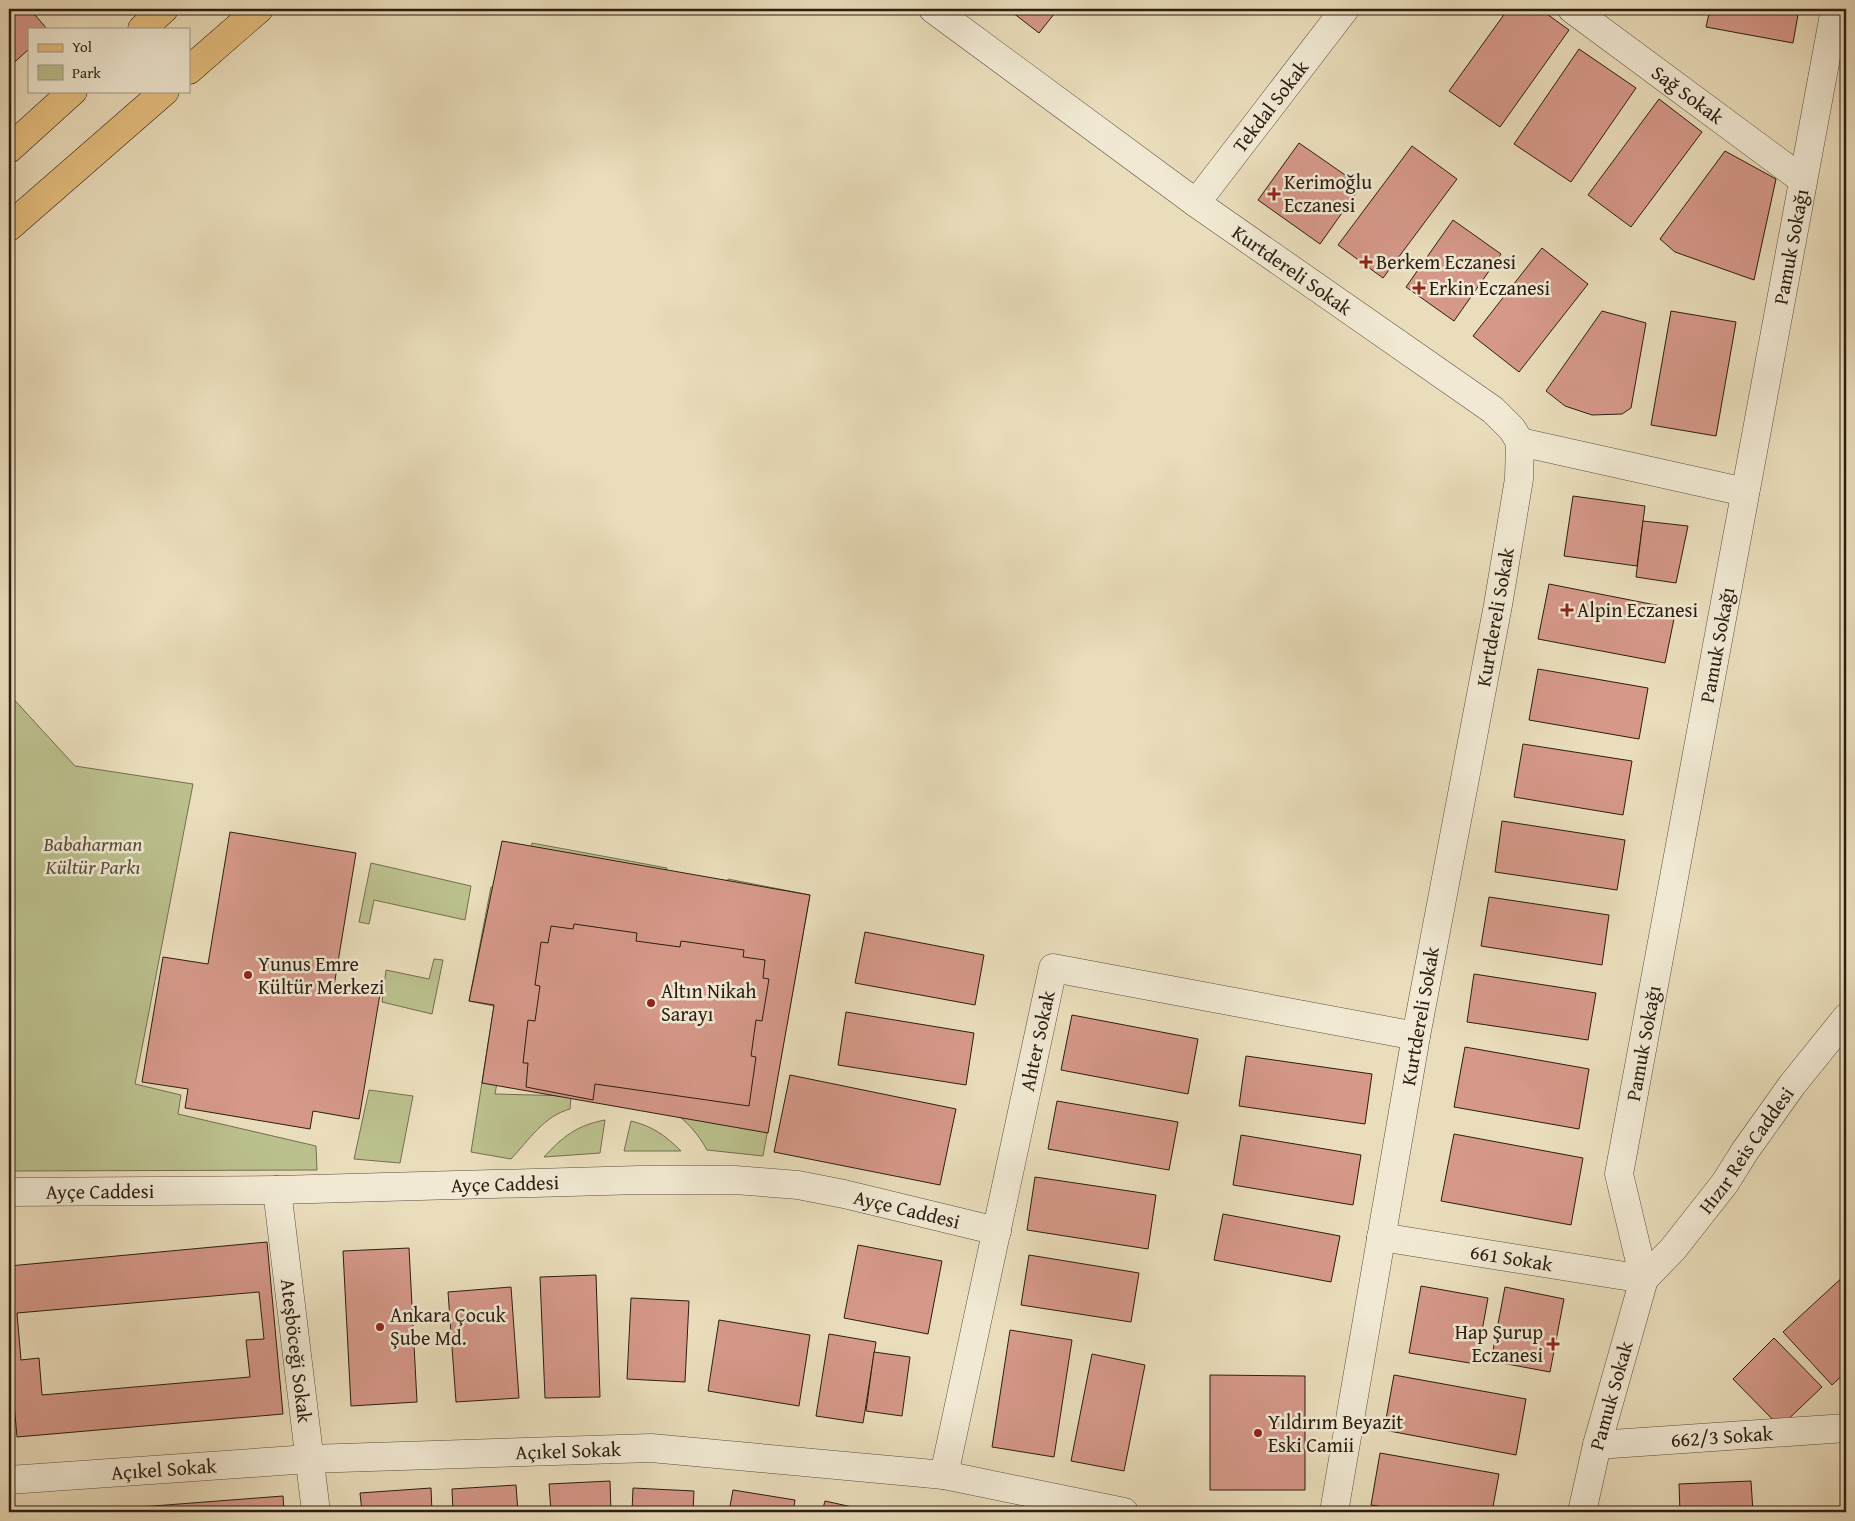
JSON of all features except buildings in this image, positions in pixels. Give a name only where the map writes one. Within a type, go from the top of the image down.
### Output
[{"type":"main road","points":[[143,28],[164,9]]},
{"type":"main road","points":[[190,69],[259,9]]},
{"type":"main road","points":[[9,149],[72,92]]},
{"type":"main road","points":[[9,228],[164,92]]},
{"type":"street","name":"Kurtdereli Sokak","points":[[933,9],[1196,203],[1493,410],[1512,429],[1520,442],[1519,478],[1499,596],[1416,1036],[1334,1512]]},
{"type":"street","name":"Tekdal Sokak","points":[[1196,203],[1344,9]]},
{"type":"street","name":"Sağ Sokak","points":[[1572,9],[1803,180]]},
{"type":"street","name":"Pamuk Sokağı","points":[[1644,1279],[1619,1174],[1835,9]]},
{"type":"street","points":[[1520,442],[1745,492]]},
{"type":"street","name":"Ahter Sokak","points":[[944,1475],[1053,968],[1416,1036]]},
{"type":"street","name":"Hızır Reis Caddesi","points":[[1644,1279],[1673,1249],[1726,1183],[1745,1150],[1787,1092],[1846,1018]]},
{"type":"street","name":"Ayçe Caddesi","points":[[9,1192],[277,1190],[640,1180],[753,1181],[798,1185],[844,1194],[997,1231]]},
{"type":"street","name":"Ateşböceği Sokak","points":[[277,1190],[316,1512]]},
{"type":"street","name":"661 Sokak","points":[[1381,1237],[1644,1279]]},
{"type":"street","name":"Pamuk Sokak","points":[[1582,1512],[1597,1445],[1644,1279]]},
{"type":"street","name":"662/3 Sokak","points":[[1597,1445],[1846,1428]]},
{"type":"street","name":"Açıkel Sokak","points":[[9,1480],[310,1459],[651,1448],[944,1475],[1124,1512]]},
{"type":"green space","name":"Babaharman Kültür Parkı","points":[[9,694],[75,766],[193,784],[135,1084],[181,1095],[178,1114],[316,1146],[317,1170],[9,1171]]},
{"type":"green space","points":[[532,843],[667,868],[660,900],[721,911],[728,879],[810,895],[763,1156],[707,1150],[683,1119],[672,1111],[521,952],[495,1094],[571,1096],[570,1109],[552,1117],[511,1159],[471,1152],[494,1006],[469,1001],[491,887],[524,893]]},
{"type":"green space","points":[[371,863],[471,886],[465,920],[374,900],[369,924],[359,922]]},
{"type":"green space","points":[[434,959],[443,960],[432,1014],[382,1002],[386,970],[429,979]]},
{"type":"green space","points":[[369,1090],[413,1096],[400,1163],[354,1159]]},
{"type":"green space","points":[[605,1120],[600,1153],[544,1157],[571,1132]]},
{"type":"green space","points":[[631,1121],[658,1132],[681,1151],[624,1151]]},
{"type":"place","name":"Kerimoğlu Eczanesi","points":[[1274,194]]},
{"type":"place","name":"Berkem Eczanesi","points":[[1366,262]]},
{"type":"place","name":"Erkin Eczanesi","points":[[1419,288]]},
{"type":"place","name":"Alpin Eczanesi","points":[[1567,610]]},
{"type":"place","name":"Yunus Emre Kültür Merkezi","points":[[248,975]]},
{"type":"place","name":"Altın Nikah Sarayı","points":[[651,1003]]},
{"type":"place","name":"Ankara Çocuk Şube Md.","points":[[380,1327]]},
{"type":"place","name":"Hap Şurup Eczanesi","points":[[1553,1344]]},
{"type":"place","name":"Yıldırım Beyazit Eski Camii","points":[[1258,1433]]}]
